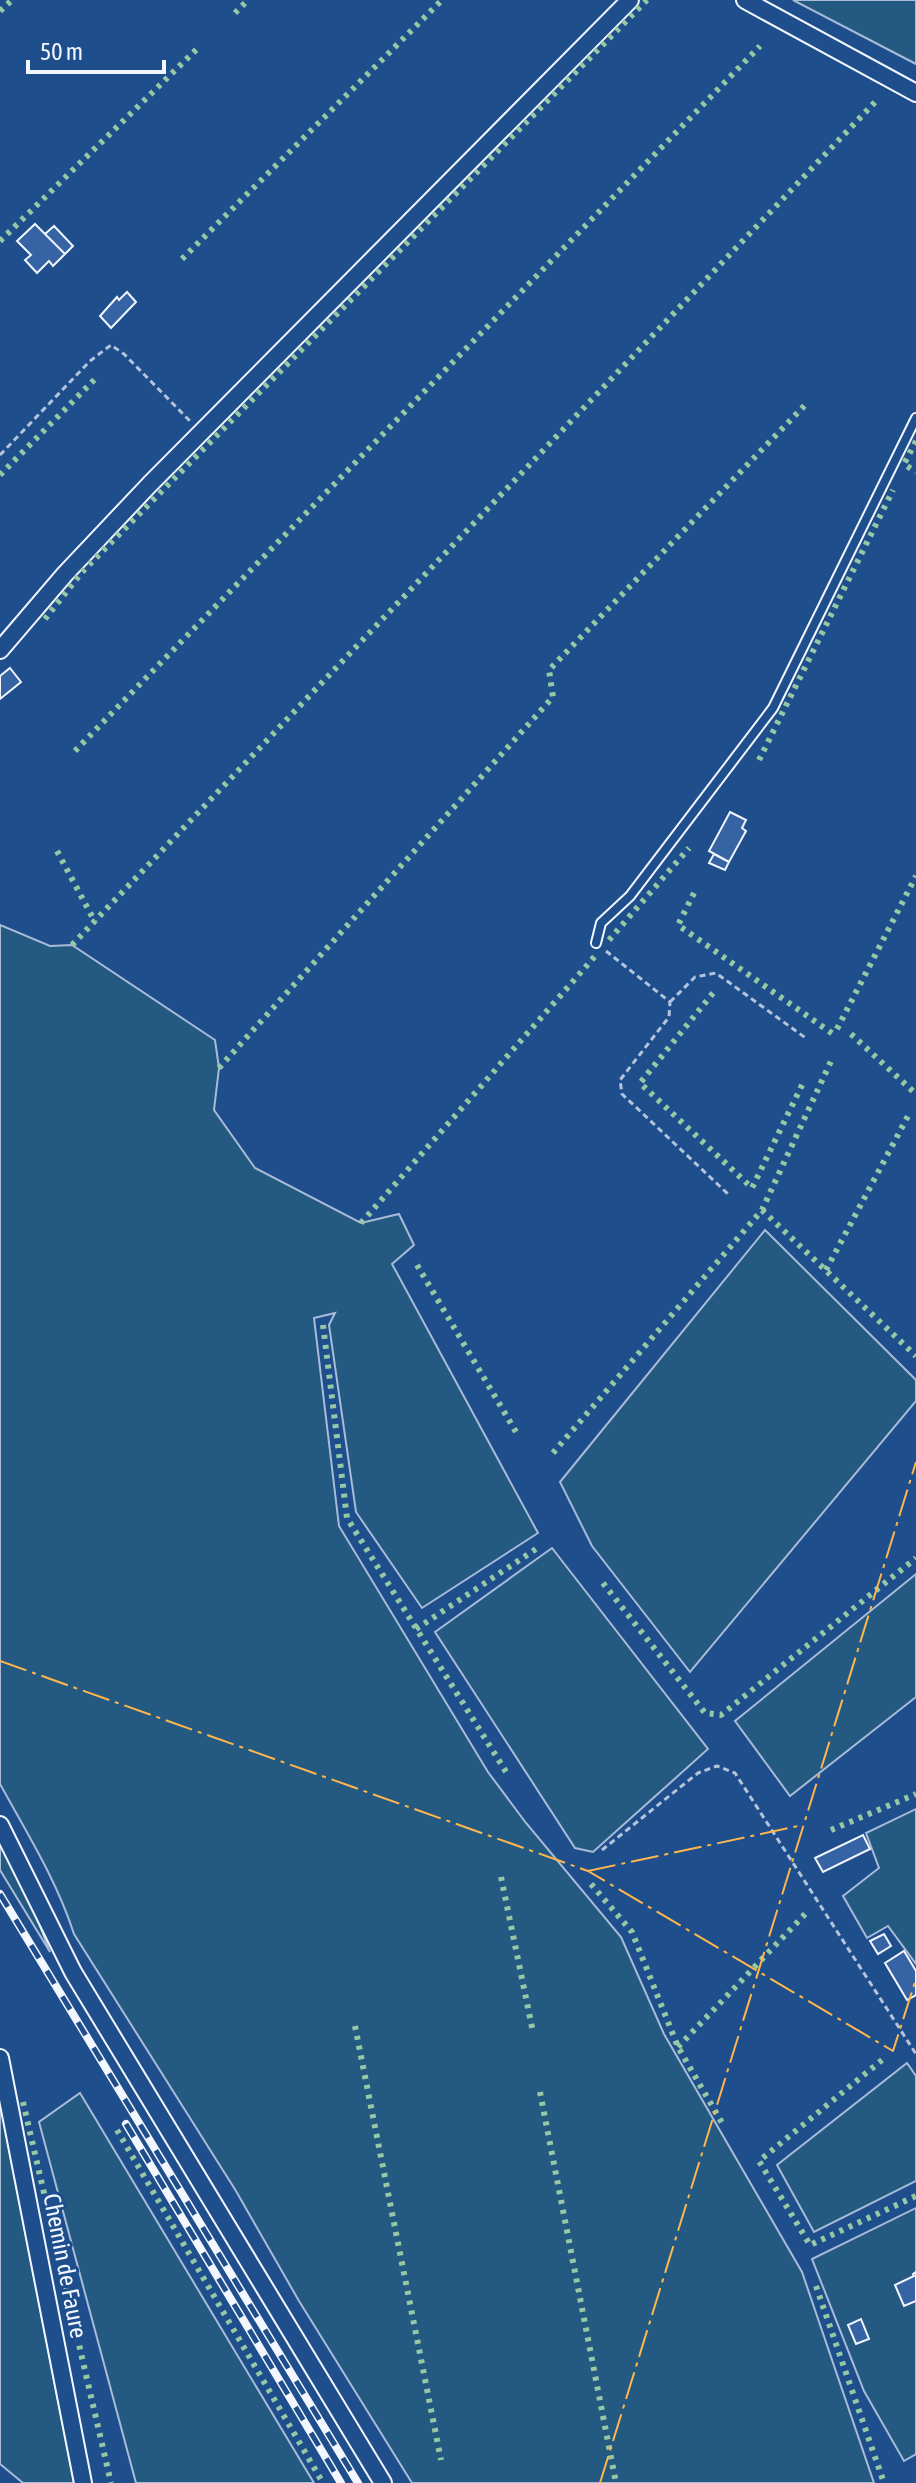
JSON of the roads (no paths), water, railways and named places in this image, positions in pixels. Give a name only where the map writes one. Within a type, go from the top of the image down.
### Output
[{"type":"street","points":[[0,650],[65,574],[201,432],[630,0]]},
{"type":"street","points":[[745,0],[916,93]]},
{"type":"street","points":[[0,1825],[73,1972],[383,2483]]},
{"type":"street","name":"Chemin de Faure","points":[[0,2058],[83,2483]]},
{"type":"lane","points":[[596,943],[601,923],[630,896],[773,708],[916,418]]},
{"type":"railway","points":[[0,1894],[358,2483]]},
{"type":"railway","points":[[126,2124],[341,2483]]}]
